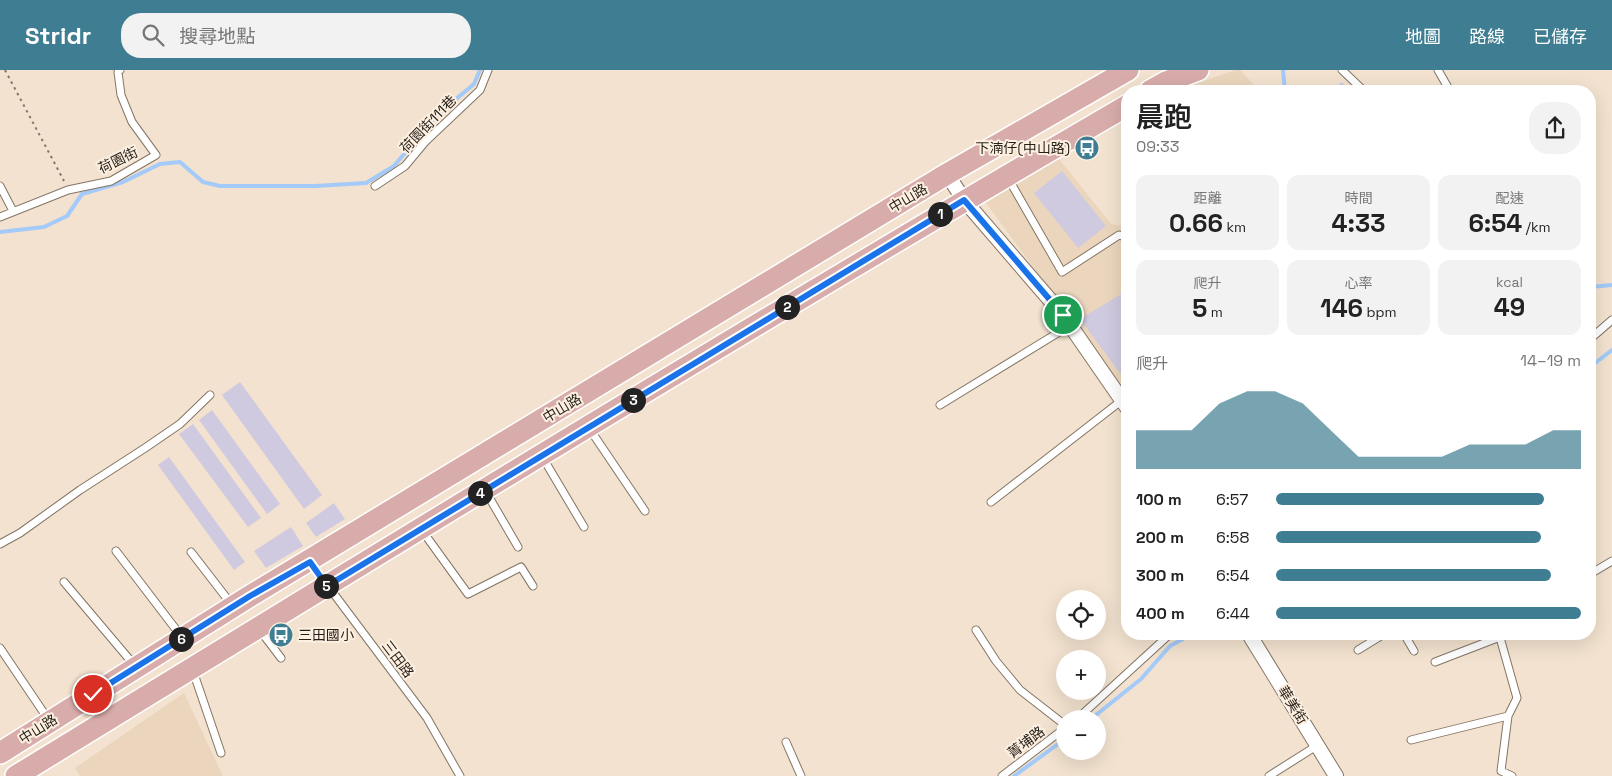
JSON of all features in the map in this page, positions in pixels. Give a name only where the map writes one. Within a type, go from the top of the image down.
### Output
[{"type":"main road","name":"中山路","points":[[0,753],[233,607],[947,174],[1128,70]]},
{"type":"main road","points":[[1162,85],[1198,70]]},
{"type":"main road","name":"中山路","points":[[16,776],[258,627],[964,200],[1121,109]]},
{"type":"street","points":[[947,174],[964,200],[1063,315],[1121,401]]},
{"type":"street","name":"華美街","points":[[1253,640],[1336,776]]},
{"type":"lane","name":"荷園街","points":[[0,217],[68,190],[111,181],[156,155],[132,122],[121,96],[118,72],[120,70]]},
{"type":"lane","name":"荷園街111巷","points":[[375,186],[405,166],[426,142],[480,90],[488,70]]},
{"type":"lane","points":[[1342,70],[1358,85]]},
{"type":"lane","points":[[1438,70],[1447,85]]},
{"type":"lane","points":[[1006,175],[1062,272],[1121,235]]},
{"type":"lane","points":[[0,186],[13,211]]},
{"type":"lane","points":[[1596,334],[1612,320]]},
{"type":"lane","points":[[940,405],[1069,326]]},
{"type":"lane","points":[[0,544],[20,533],[80,490],[180,424],[210,395]]},
{"type":"lane","points":[[991,502],[1121,407]]},
{"type":"lane","points":[[589,427],[645,511]]},
{"type":"lane","points":[[542,455],[584,527]]},
{"type":"lane","points":[[485,490],[518,547]]},
{"type":"lane","points":[[421,529],[468,594],[521,567],[532,586]]},
{"type":"lane","points":[[116,551],[183,638]]},
{"type":"lane","points":[[191,552],[233,607]]},
{"type":"lane","points":[[1596,570],[1612,561]]},
{"type":"lane","name":"三田路","points":[[310,562],[426,718],[460,776]]},
{"type":"lane","points":[[64,582],[136,668]]},
{"type":"lane","points":[[258,627],[280,658]]},
{"type":"lane","points":[[976,630],[996,661],[1020,690],[1056,720]]},
{"type":"lane","points":[[1087,710],[1163,640]]},
{"type":"lane","points":[[1358,650],[1374,640]]},
{"type":"lane","points":[[1408,640],[1414,651]]},
{"type":"lane","points":[[1435,662],[1490,640]]},
{"type":"lane","points":[[1501,640],[1518,698],[1508,716],[1501,771],[1512,776]]},
{"type":"lane","points":[[0,648],[50,721]]},
{"type":"lane","points":[[192,668],[221,754]]},
{"type":"lane","points":[[1412,740],[1508,716]]},
{"type":"lane","name":"菁埔路","points":[[1002,776],[1056,734]]},
{"type":"lane","points":[[786,742],[801,776]]},
{"type":"lane","points":[[1269,776],[1318,745]]},
{"type":"path","points":[[6,70],[68,190]]},
{"type":"shaded area","points":[[1240,70],[1254,85],[1191,85]]},
{"type":"shaded area","points":[[1055,154],[1111,224],[1121,226],[1121,387],[986,203]]},
{"type":"shaded area","points":[[184,693],[222,774],[221,776],[80,776],[75,768]]},
{"type":"building","points":[[1062,171],[1106,226],[1078,248],[1034,193]]},
{"type":"building","points":[[1121,294],[1121,375],[1080,319]]},
{"type":"building","points":[[240,382],[322,495],[304,509],[222,395]]},
{"type":"building","points":[[212,410],[280,504],[267,514],[199,420]]},
{"type":"building","points":[[193,424],[261,518],[248,527],[179,434]]},
{"type":"building","points":[[169,457],[245,562],[234,570],[158,465]]},
{"type":"building","points":[[334,503],[345,519],[316,537],[306,523]]},
{"type":"building","points":[[291,527],[303,546],[266,568],[254,551]]},
{"type":"waterway","points":[[0,232],[44,227],[67,216],[82,194],[123,182],[160,164],[180,162],[203,182],[220,186],[315,186],[366,183],[394,166],[438,114],[474,84],[480,70]]},
{"type":"waterway","points":[[1283,70],[1284,85]]},
{"type":"waterway","points":[[1596,286],[1612,285]]},
{"type":"waterway","points":[[1596,362],[1612,350]]},
{"type":"waterway","points":[[1102,710],[1141,679],[1170,646],[1181,640]]},
{"type":"waterway","points":[[1014,776],[1056,746]]},
{"type":"place","name":"下湳仔(中山路)","points":[[1087,148]]},
{"type":"place","name":"三田國小","points":[[281,635]]},
{"type":"route","points":[[93,694],[250,596],[310,562],[327,586],[964,200],[1063,315]]}]
